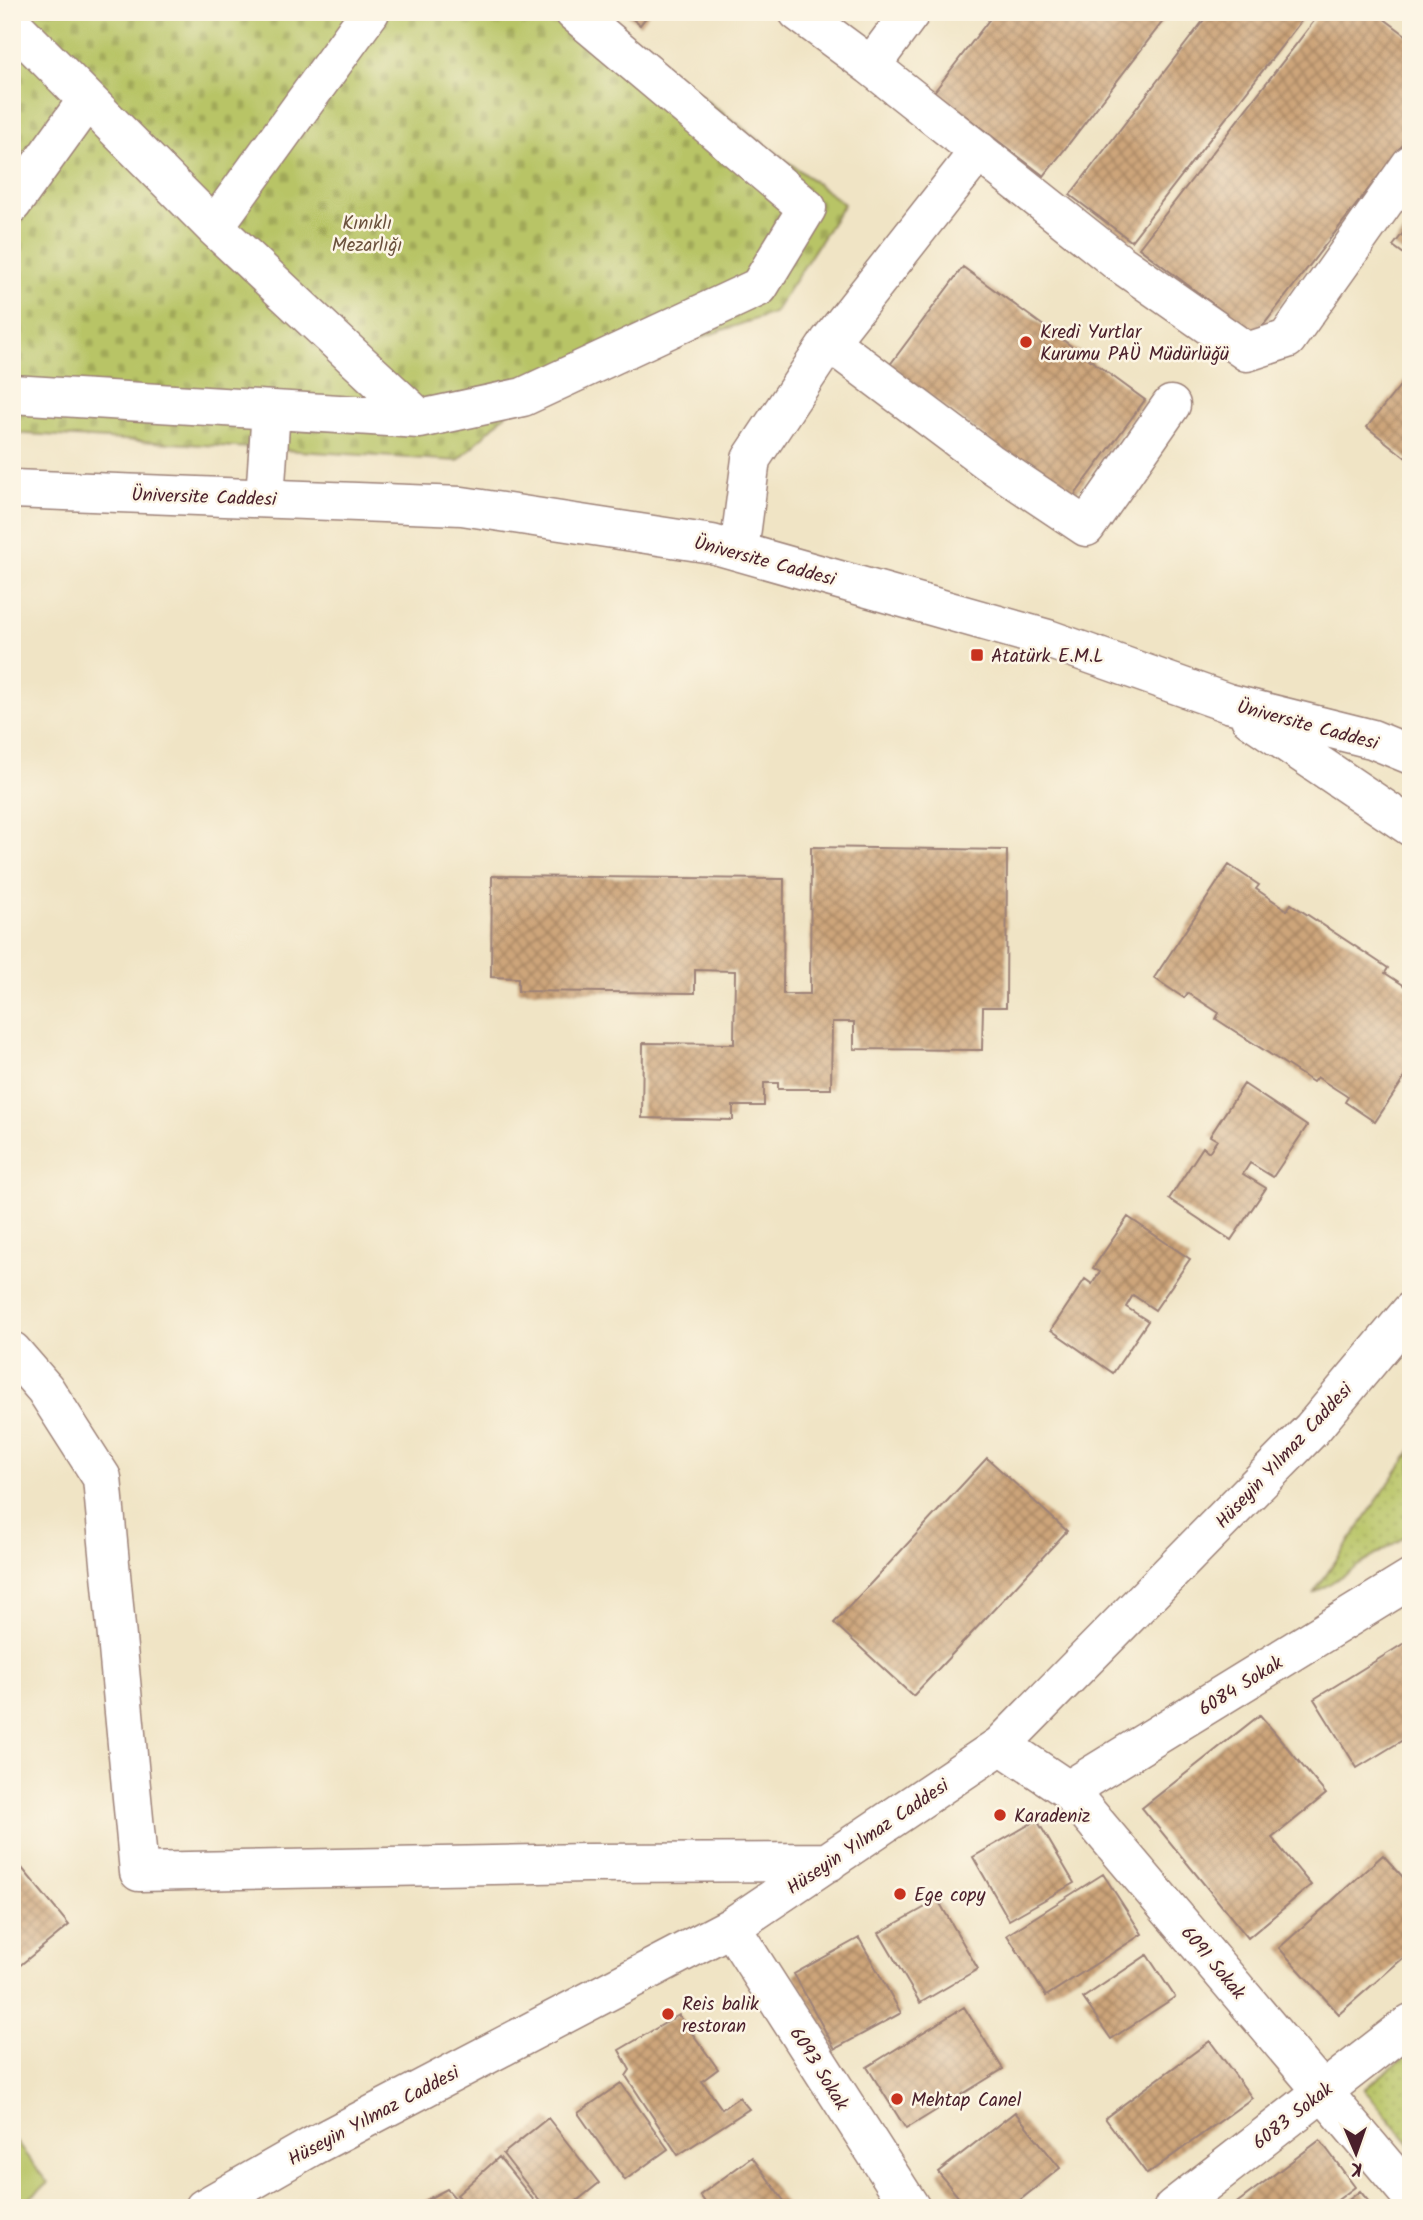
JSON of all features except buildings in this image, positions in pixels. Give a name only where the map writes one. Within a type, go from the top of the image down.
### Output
[{"type":"street","points":[[214,227],[370,12]]},
{"type":"street","points":[[12,394],[420,419],[523,397],[759,287],[807,208],[573,12]]},
{"type":"street","points":[[798,12],[871,66],[1118,262],[1247,352],[1287,339],[1411,164]]},
{"type":"street","points":[[871,66],[911,12]]},
{"type":"street","points":[[12,24],[214,227],[420,419]]},
{"type":"street","points":[[12,204],[87,100]]},
{"type":"street","points":[[739,551],[751,459],[829,342],[979,151]]},
{"type":"street","points":[[829,342],[989,462],[1086,527],[1171,405]]},
{"type":"street","points":[[265,498],[271,410]]},
{"type":"street","name":"Üniversite Caddesi","points":[[12,489],[462,506],[712,544],[1048,639],[1228,703],[1372,740],[1411,754]]},
{"type":"street","points":[[1228,703],[1411,827]]},
{"type":"street","points":[[1372,740],[1411,742]]},
{"type":"street","name":"Hüseyin Yılmaz Caddesi","points":[[204,2208],[311,2147],[731,1927],[1001,1745],[1312,1429],[1411,1311]]},
{"type":"street","points":[[12,1350],[45,1389],[102,1478],[139,1872],[829,1862]]},
{"type":"street","name":"6084 Sokak","points":[[1068,1790],[1411,1579]]},
{"type":"street","name":"6091 Sokak","points":[[1001,1745],[1068,1790],[1411,2196]]},
{"type":"street","name":"6093 Sokak","points":[[731,1927],[896,2202]]},
{"type":"street","name":"6083 Sokak","points":[[1173,2208],[1411,2023]]},
{"type":"green space","name":"Kınıklı Mezarlığı","points":[[12,12],[589,12],[844,204],[774,313],[523,397],[458,461],[12,433]]},
{"type":"green space","points":[[1411,1451],[1411,1533],[1313,1594]]},
{"type":"green space","points":[[1411,2052],[1411,2146],[1364,2089]]},
{"type":"green space","points":[[12,2137],[48,2183],[17,2208],[12,2208]]},
{"type":"place","name":"Kredi Yurtlar Kurumu PAÜ Müdürlüğü","points":[[1026,342]]},
{"type":"place","name":"Atatürk E.M.L","points":[[977,655]]},
{"type":"place","name":"Karadeniz","points":[[1000,1815]]},
{"type":"place","name":"Ege copy","points":[[900,1894]]},
{"type":"place","name":"Reis balik restoran","points":[[668,2014]]},
{"type":"place","name":"Mehtap Canel","points":[[897,2099]]}]
